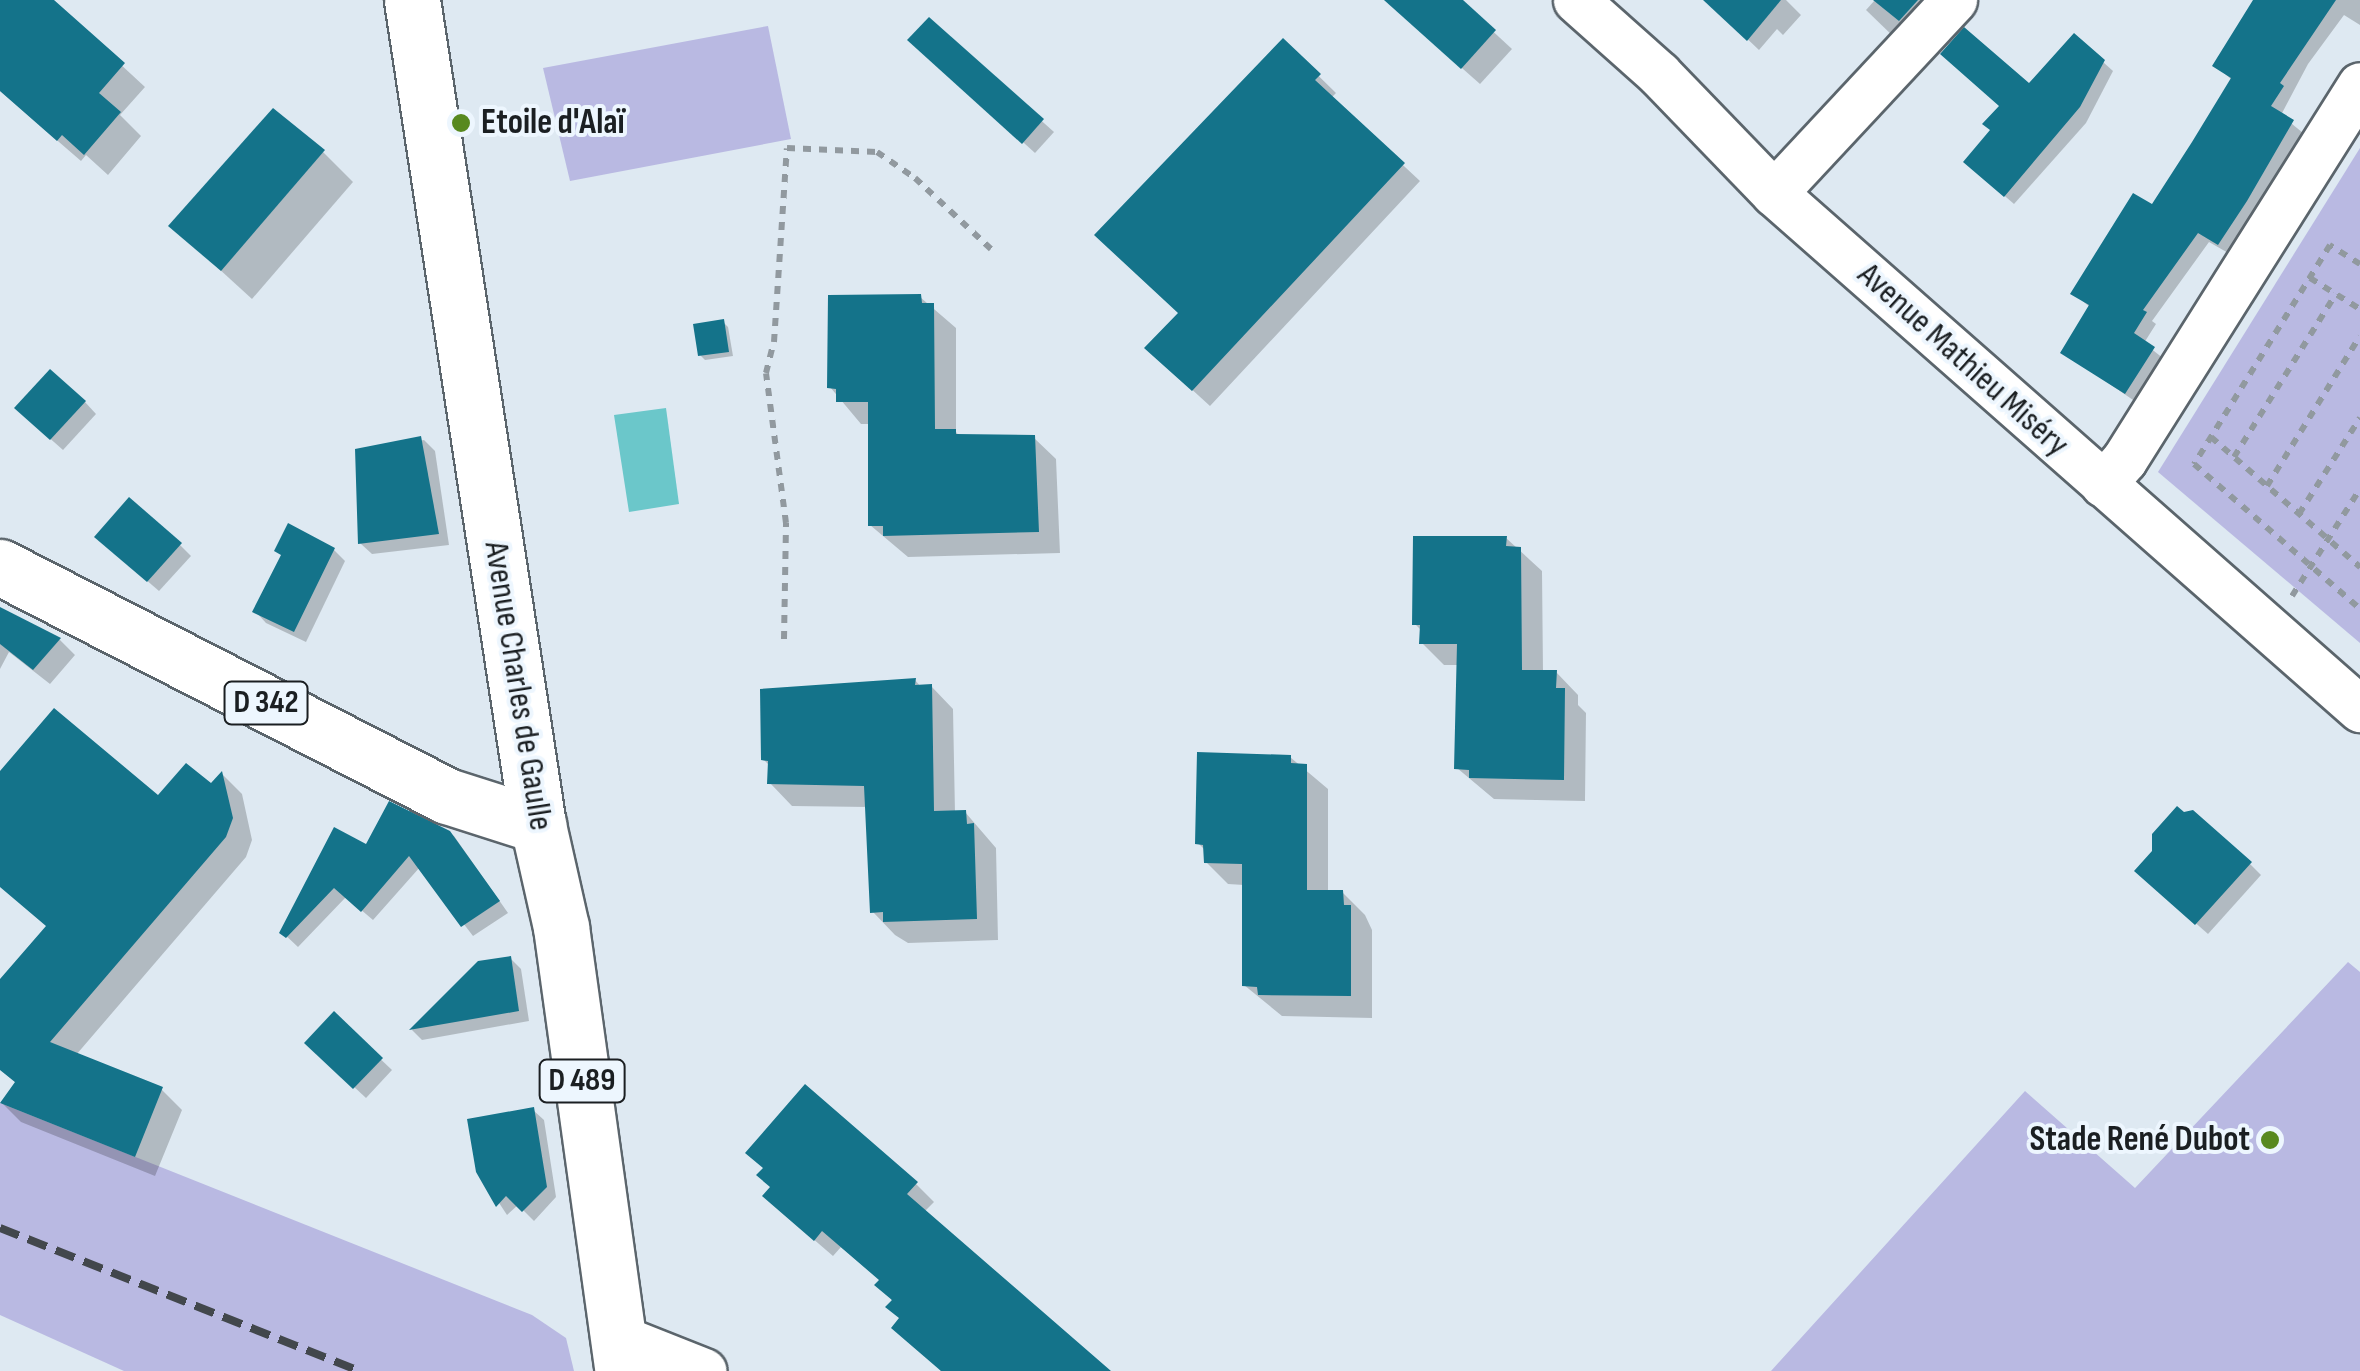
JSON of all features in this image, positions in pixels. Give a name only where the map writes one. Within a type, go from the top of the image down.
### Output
[{"type":"main road","name":"Avenue Charles de Gaulle","points":[[412,0],[538,825],[561,927],[620,1354]]},
{"type":"main road","name":"D 342","points":[[0,567],[447,796],[538,825]]},
{"type":"street","name":"Avenue Mathieu Miséry","points":[[1576,0],[1659,74],[1774,192],[2360,710]]},
{"type":"street","points":[[1774,192],[1954,0]]},
{"type":"street","points":[[2102,484],[2124,460],[2360,85]]},
{"type":"street","points":[[620,1354],[704,1371]]},
{"type":"path","points":[[784,640],[786,523],[766,373],[774,342],[787,148],[877,152],[915,178],[991,249]]},
{"type":"path","points":[[2360,264],[2330,245],[2194,464],[2360,609]]},
{"type":"path","points":[[2310,278],[2360,309]]},
{"type":"path","points":[[2234,456],[2336,294]]},
{"type":"path","points":[[2267,486],[2360,336]]},
{"type":"path","points":[[2299,514],[2360,418]]},
{"type":"path","points":[[2211,437],[2359,564]]},
{"type":"path","points":[[2266,627],[2312,567],[2360,490]]},
{"type":"shaded area","points":[[768,26],[791,139],[570,181],[543,68]]},
{"type":"shaded area","points":[[2360,148],[2360,643],[2158,472]]},
{"type":"shaded area","points":[[666,408],[679,504],[629,512],[614,415]]},
{"type":"shaded area","name":"Stade René Dubot","points":[[2348,962],[2360,972],[2360,1371],[1771,1371],[2025,1091],[2135,1188]]},
{"type":"shaded area","points":[[0,1103],[532,1315],[566,1338],[574,1371],[124,1371],[0,1315]]},
{"type":"building","points":[[0,0],[54,0],[125,63],[99,93],[121,112],[84,155],[62,135],[57,141],[0,91]]},
{"type":"building","points":[[1384,0],[1463,0],[1496,30],[1461,69]]},
{"type":"building","points":[[1703,0],[1781,0],[1747,41]]},
{"type":"building","points":[[1873,0],[1918,0],[1899,21]]},
{"type":"building","points":[[2253,0],[2336,0],[2280,83],[2284,86],[2271,106],[2294,120],[2247,201],[2218,245],[2198,233],[2143,310],[2147,312],[2134,333],[2155,347],[2125,394],[2060,353],[2089,305],[2070,294],[2133,193],[2152,204],[2192,142],[2231,78],[2212,66]]},
{"type":"building","points":[[929,17],[1044,119],[1022,144],[907,40]]},
{"type":"building","points":[[1964,27],[2029,83],[2074,33],[2105,60],[2080,107],[2004,197],[1963,162],[1990,130],[1982,124],[1999,106],[1940,54]]},
{"type":"building","points":[[1283,38],[1321,74],[1315,80],[1405,163],[1192,391],[1144,348],[1178,313],[1094,235]]},
{"type":"building","points":[[273,108],[325,150],[221,271],[168,226]]},
{"type":"building","points":[[921,294],[922,303],[934,303],[935,429],[956,429],[956,434],[1035,435],[1039,532],[883,536],[883,526],[868,526],[868,402],[836,402],[836,389],[827,388],[828,295]]},
{"type":"building","points":[[724,319],[729,352],[698,356],[693,324]]},
{"type":"building","points":[[50,369],[86,401],[50,440],[14,408]]},
{"type":"building","points":[[421,436],[439,534],[358,544],[355,449]]},
{"type":"building","points":[[129,497],[182,543],[147,582],[94,537]]},
{"type":"building","points":[[288,523],[335,548],[294,632],[252,612],[281,555],[274,551]]},
{"type":"building","points":[[1413,536],[1507,536],[1506,546],[1521,547],[1522,670],[1557,670],[1556,688],[1565,688],[1564,780],[1469,778],[1469,770],[1454,769],[1457,644],[1419,644],[1420,625],[1412,625]]},
{"type":"building","points":[[0,607],[61,638],[33,670],[0,644]]},
{"type":"building","points":[[916,678],[915,685],[932,684],[934,811],[966,810],[967,824],[974,823],[977,919],[883,922],[883,912],[870,913],[864,786],[767,784],[768,761],[761,760],[760,689]]},
{"type":"building","points":[[54,708],[158,795],[186,763],[211,783],[222,771],[233,818],[226,837],[50,1042],[163,1087],[135,1157],[0,1103],[15,1082],[0,1070],[0,979],[46,926],[0,887],[0,771]]},
{"type":"building","points":[[1197,752],[1291,755],[1291,763],[1307,764],[1307,890],[1343,890],[1344,905],[1351,905],[1351,996],[1258,995],[1257,987],[1242,986],[1242,864],[1204,863],[1203,845],[1195,844]]},
{"type":"building","points":[[389,801],[450,831],[500,901],[461,927],[409,856],[361,912],[334,888],[286,938],[279,933],[334,827],[366,844]]},
{"type":"building","points":[[2177,806],[2184,812],[2193,810],[2252,862],[2195,925],[2134,871],[2152,851],[2152,834]]},
{"type":"building","points":[[511,956],[519,1011],[409,1030],[478,961]]},
{"type":"building","points":[[334,1011],[383,1058],[353,1089],[304,1043]]},
{"type":"building","points":[[805,1084],[918,1182],[907,1194],[1111,1371],[941,1371],[891,1328],[899,1318],[885,1307],[892,1300],[874,1285],[879,1280],[822,1231],[814,1241],[762,1196],[770,1187],[756,1175],[763,1168],[745,1153]]},
{"type":"building","points":[[534,1107],[547,1187],[522,1212],[506,1196],[496,1207],[476,1172],[467,1119]]},
{"type":"railway","points":[[0,1228],[359,1371]]},
{"type":"place","name":"Etoile d'Alaï","points":[[461,123]]},
{"type":"place","name":"Stade René Dubot","points":[[2270,1140]]}]
